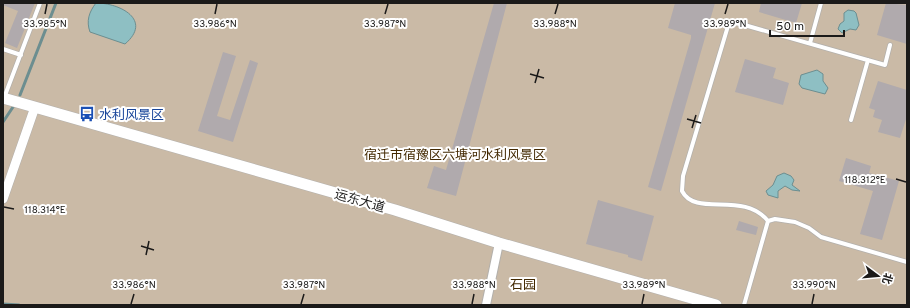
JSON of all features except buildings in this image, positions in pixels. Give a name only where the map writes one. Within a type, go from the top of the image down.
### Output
[{"type":"main road","name":"运东大道","points":[[4,98],[395,210],[499,243],[716,305]]},
{"type":"street","points":[[3,199],[35,107]]},
{"type":"street","points":[[486,305],[499,243]]},
{"type":"lane","points":[[4,98],[40,3]]},
{"type":"lane","points":[[810,43],[821,3]]},
{"type":"lane","points":[[768,221],[757,212],[743,206],[732,204],[711,206],[696,202],[684,195],[681,183],[728,26],[733,23],[741,24],[885,65],[890,45]]},
{"type":"lane","points":[[3,49],[21,55]]},
{"type":"lane","points":[[851,120],[868,60]]},
{"type":"lane","points":[[768,221],[775,219],[795,222],[810,228],[821,237],[907,262]]},
{"type":"lane","points":[[744,305],[768,221]]},
{"type":"green space","name":"宿迁市宿豫区六塘河水利风景区","points":[[3,3],[907,3],[907,305],[3,305]]},
{"type":"water","points":[[96,3],[115,6],[130,14],[136,27],[133,35],[125,44],[90,32],[88,24],[89,17]]},
{"type":"water","points":[[848,10],[856,13],[859,25],[856,30],[850,29],[842,33],[838,29],[840,24],[844,21],[844,13]]},
{"type":"water","points":[[817,70],[823,74],[823,81],[828,88],[825,94],[802,88],[799,84],[801,75]]},
{"type":"water","points":[[784,173],[791,176],[794,180],[792,185],[800,191],[792,190],[785,186],[778,191],[778,198],[768,195],[766,191],[773,185],[777,176]]},
{"type":"waterway","points":[[20,95],[56,3]]},
{"type":"waterway","points":[[3,122],[13,107]]},
{"type":"waterway","points":[[3,304],[19,305]]},
{"type":"place","name":"水利风景区","points":[[87,114]]},
{"type":"park label","name":"石园","points":[[523,284]]}]
